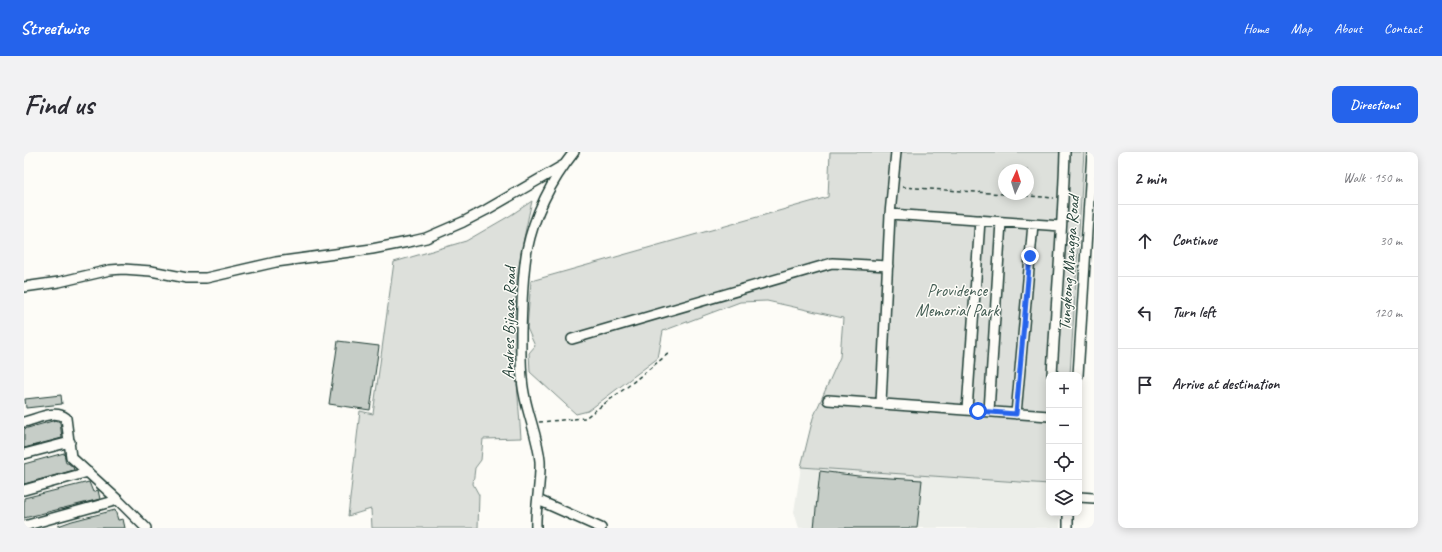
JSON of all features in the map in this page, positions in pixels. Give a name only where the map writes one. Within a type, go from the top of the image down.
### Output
[{"type":"street","name":"Andres Bijasa Road","points":[[536,528],[540,460],[537,442],[524,394],[522,375],[522,308],[527,252],[533,228],[542,205],[564,165],[574,152]]},
{"type":"street","points":[[880,403],[890,214],[894,186],[896,152]]},
{"type":"street","points":[[1052,372],[1064,198],[1065,152]]},
{"type":"street","name":"Tungkong Mangga Road","points":[[1078,372],[1092,152]]},
{"type":"street","points":[[24,287],[65,281],[110,270],[123,269],[151,271],[187,278],[206,278],[276,262],[372,249],[413,241],[426,238],[463,222],[564,165]]},
{"type":"street","points":[[890,214],[1061,226]]},
{"type":"street","points":[[967,410],[980,220]]},
{"type":"street","points":[[989,412],[1001,222]]},
{"type":"street","points":[[1016,414],[1033,224]]},
{"type":"street","points":[[572,339],[832,262],[888,266]]},
{"type":"street","points":[[828,400],[1046,416]]},
{"type":"street","points":[[24,422],[56,413],[62,414],[66,418],[71,457],[146,528]]},
{"type":"street","points":[[24,454],[70,442]]},
{"type":"street","points":[[24,490],[88,472]]},
{"type":"street","points":[[1082,497],[1094,498]]},
{"type":"street","points":[[24,526],[118,500]]},
{"type":"street","points":[[538,500],[601,528]]},
{"type":"street","points":[[1068,516],[1068,528]]},
{"type":"path","points":[[894,186],[998,194]]},
{"type":"path","points":[[1034,196],[1064,198]]},
{"type":"path","points":[[532,423],[585,418],[669,353]]},
{"type":"shaded area","points":[[801,467],[1046,484],[1046,516],[1061,516],[1060,528],[799,528],[794,512]]},
{"type":"green space","name":"Providence Memorial Park","points":[[830,152],[1084,152],[1070,372],[1046,372],[1046,484],[801,467],[813,418],[840,357],[843,318],[767,301],[740,302],[663,331],[658,358],[588,411],[576,414],[530,372],[529,353],[535,346],[527,328],[531,281],[828,197]]},
{"type":"green space","points":[[532,201],[523,241],[515,310],[516,358],[521,438],[483,439],[481,460],[475,468],[473,484],[479,495],[478,528],[372,528],[371,509],[348,516],[360,411],[373,414],[394,262],[466,241]]},
{"type":"building","points":[[338,341],[379,346],[370,410],[329,404]]},
{"type":"building","points":[[61,395],[62,404],[26,408],[25,399]]},
{"type":"building","points":[[56,420],[60,422],[62,438],[24,448],[24,429]]},
{"type":"building","points":[[64,453],[66,463],[73,467],[74,470],[24,484],[24,464]]},
{"type":"building","points":[[820,471],[858,476],[922,480],[917,528],[814,528]]},
{"type":"building","points":[[89,482],[93,492],[98,490],[100,499],[24,518],[24,498]]},
{"type":"building","points":[[115,510],[118,520],[123,519],[125,528],[59,528],[58,526],[72,521]]},
{"type":"route","points":[[978,411],[1016,414],[1030,256]]}]
